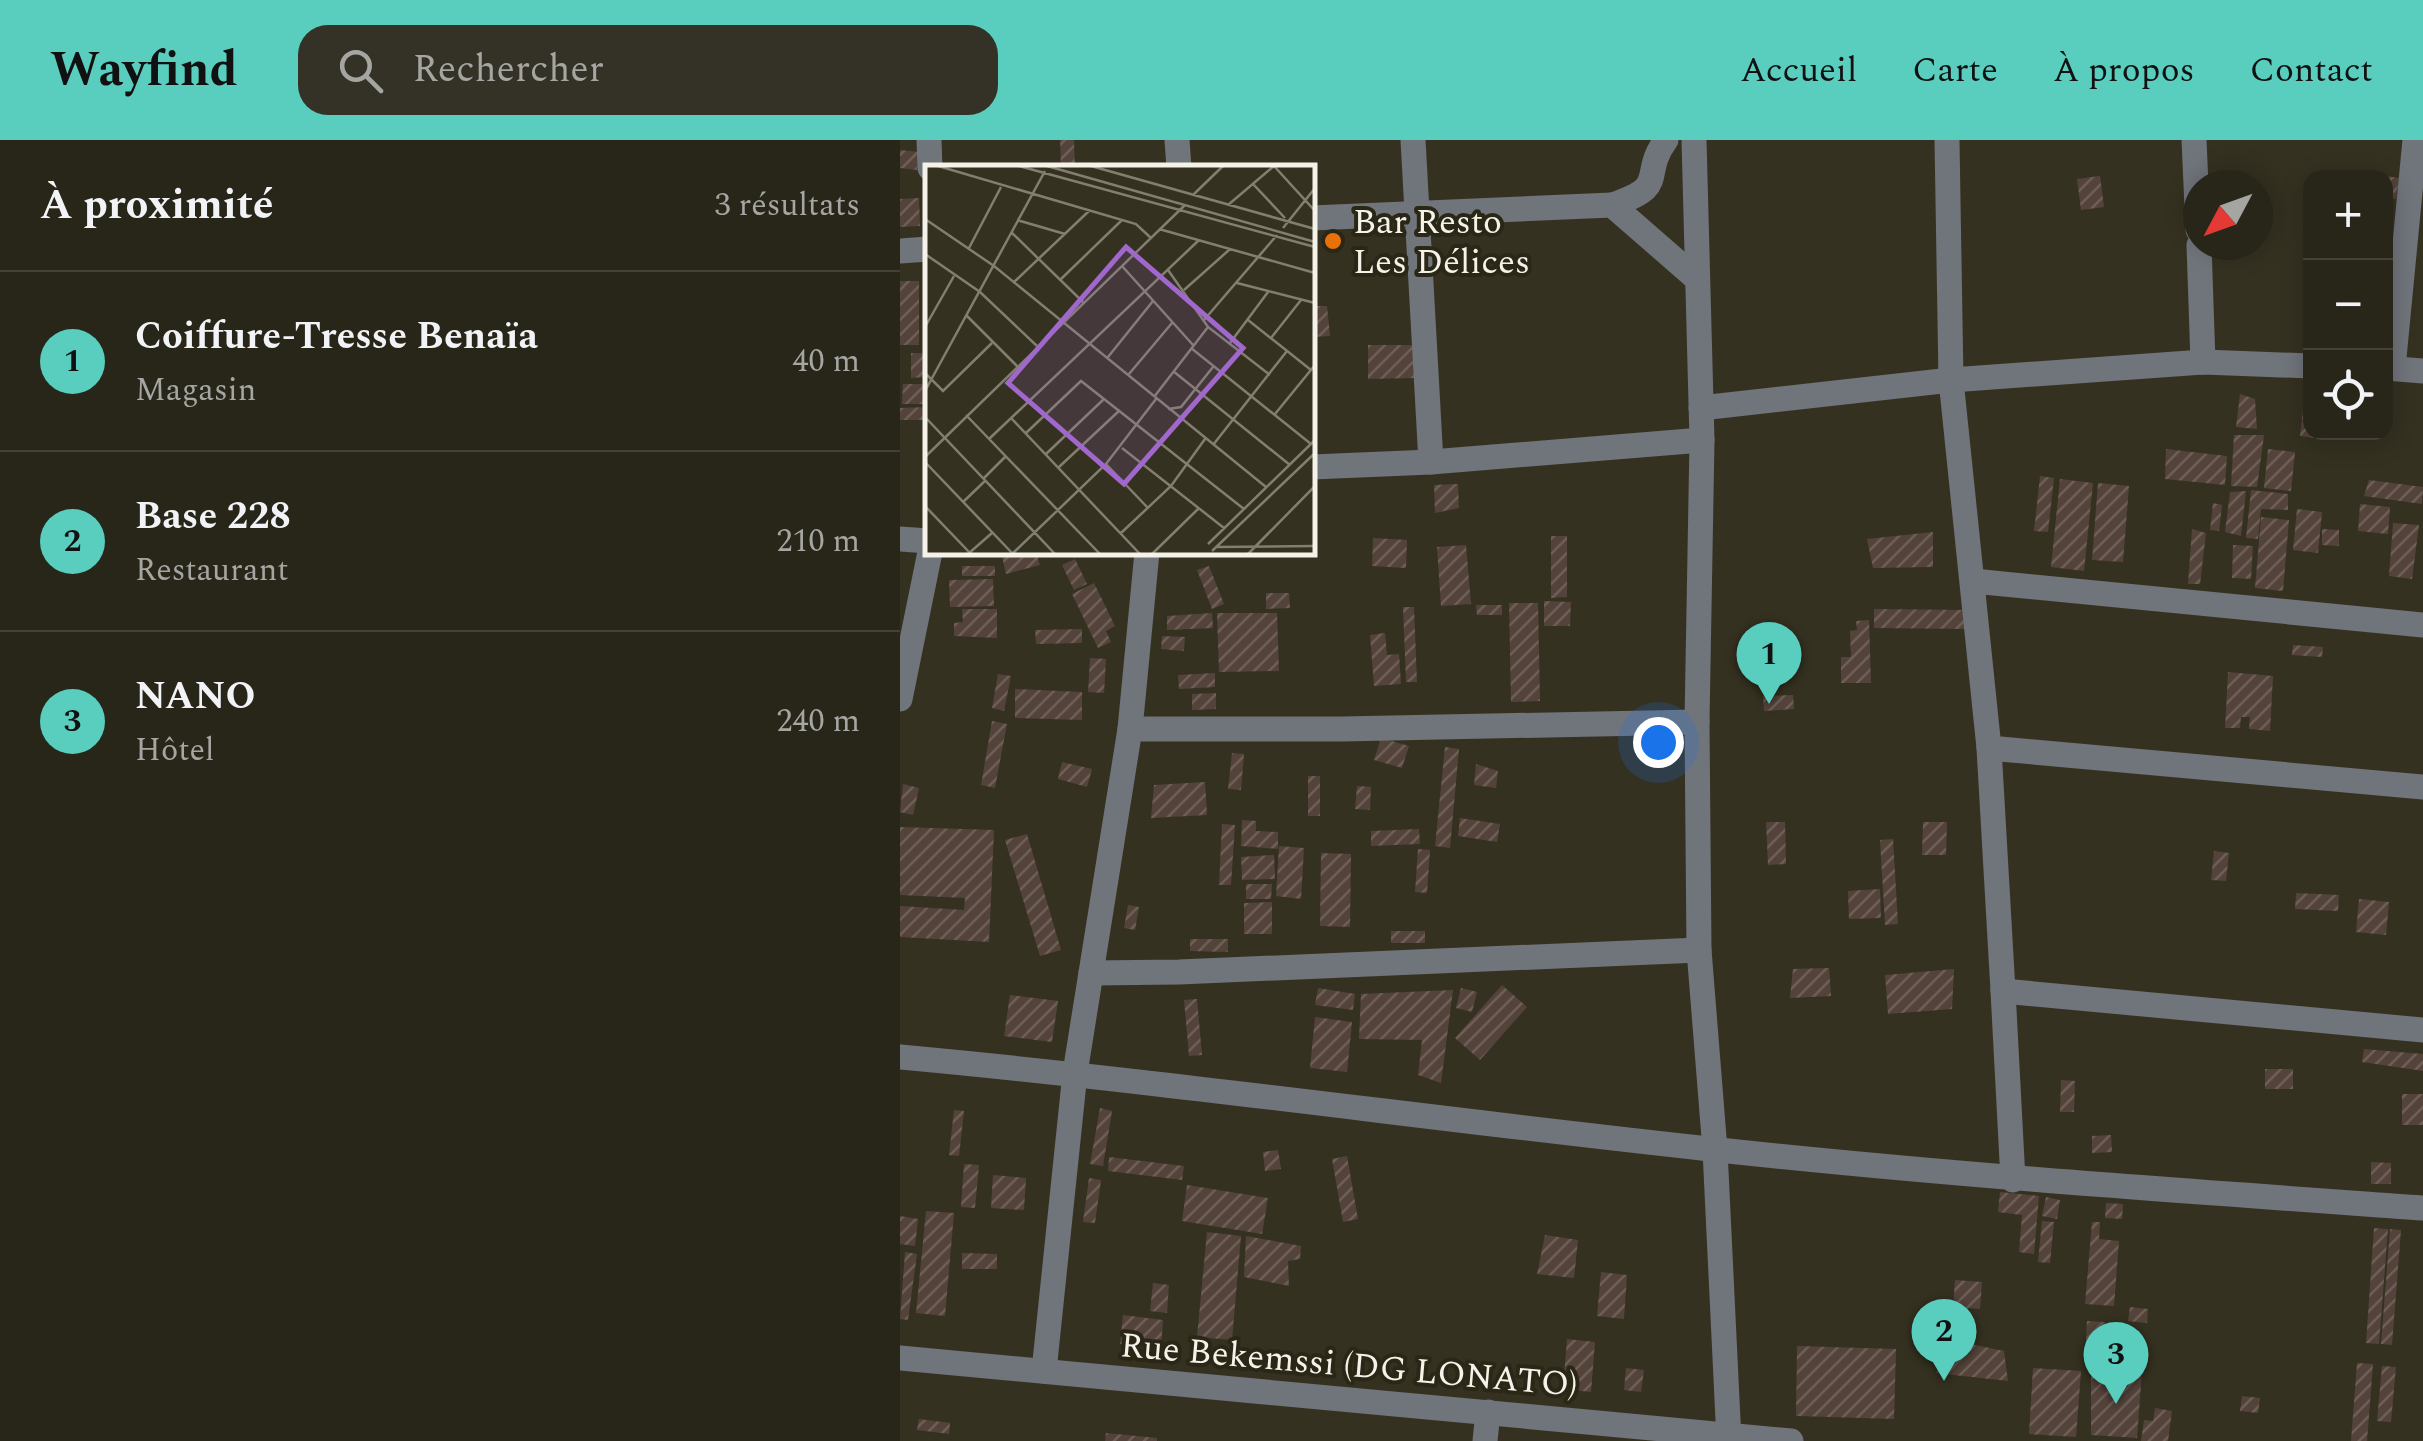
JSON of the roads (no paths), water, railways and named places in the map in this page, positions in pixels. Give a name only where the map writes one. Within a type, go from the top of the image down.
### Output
[{"type":"street","points":[[928,140],[930,165]]},
{"type":"street","points":[[1177,140],[1179,165]]},
{"type":"street","points":[[1412,140],[1431,462]]},
{"type":"street","points":[[1315,218],[1612,205],[1640,196],[1648,189],[1666,140]]},
{"type":"street","points":[[1694,140],[1702,440],[1697,722],[1699,950],[1715,1150],[1729,1438]]},
{"type":"street","points":[[1947,140],[1951,380],[1989,748],[2014,1180]]},
{"type":"street","points":[[2194,140],[2195,170]]},
{"type":"street","points":[[2391,350],[2416,140]]},
{"type":"street","points":[[1612,205],[1698,278]]},
{"type":"street","points":[[900,251],[925,249]]},
{"type":"street","points":[[2199,260],[2204,362]]},
{"type":"street","points":[[1701,408],[1951,380],[2204,362],[2303,366]]},
{"type":"street","points":[[2393,368],[2423,371]]},
{"type":"street","points":[[1315,467],[1431,462],[1702,440]]},
{"type":"street","points":[[900,539],[925,541]]},
{"type":"street","points":[[900,700],[929,555]]},
{"type":"street","points":[[1044,1370],[1075,1073],[1130,729],[1147,555]]},
{"type":"street","points":[[1974,580],[2423,624]]},
{"type":"street","points":[[1130,729],[1342,730],[1697,722]]},
{"type":"street","points":[[1989,748],[2423,788]]},
{"type":"street","points":[[1091,973],[1699,950]]},
{"type":"street","points":[[2002,991],[2423,1030]]},
{"type":"street","points":[[900,1056],[1075,1073],[1379,1113],[2014,1180],[2423,1208]]},
{"type":"street","name":"Rue Bekemssi (DG LONATO)","points":[[900,1358],[1791,1441]]},
{"type":"street","points":[[1485,1441],[1488,1412]]},
{"type":"place","name":"Bar Resto Les Délices","points":[[1333,241]]},
{"type":"place","name":"Coiffure-Tresse Benaïa","points":[[1769,704]]},
{"type":"place","name":"Base 228","points":[[1944,1381]]},
{"type":"place","name":"NANO","points":[[2116,1404]]}]
